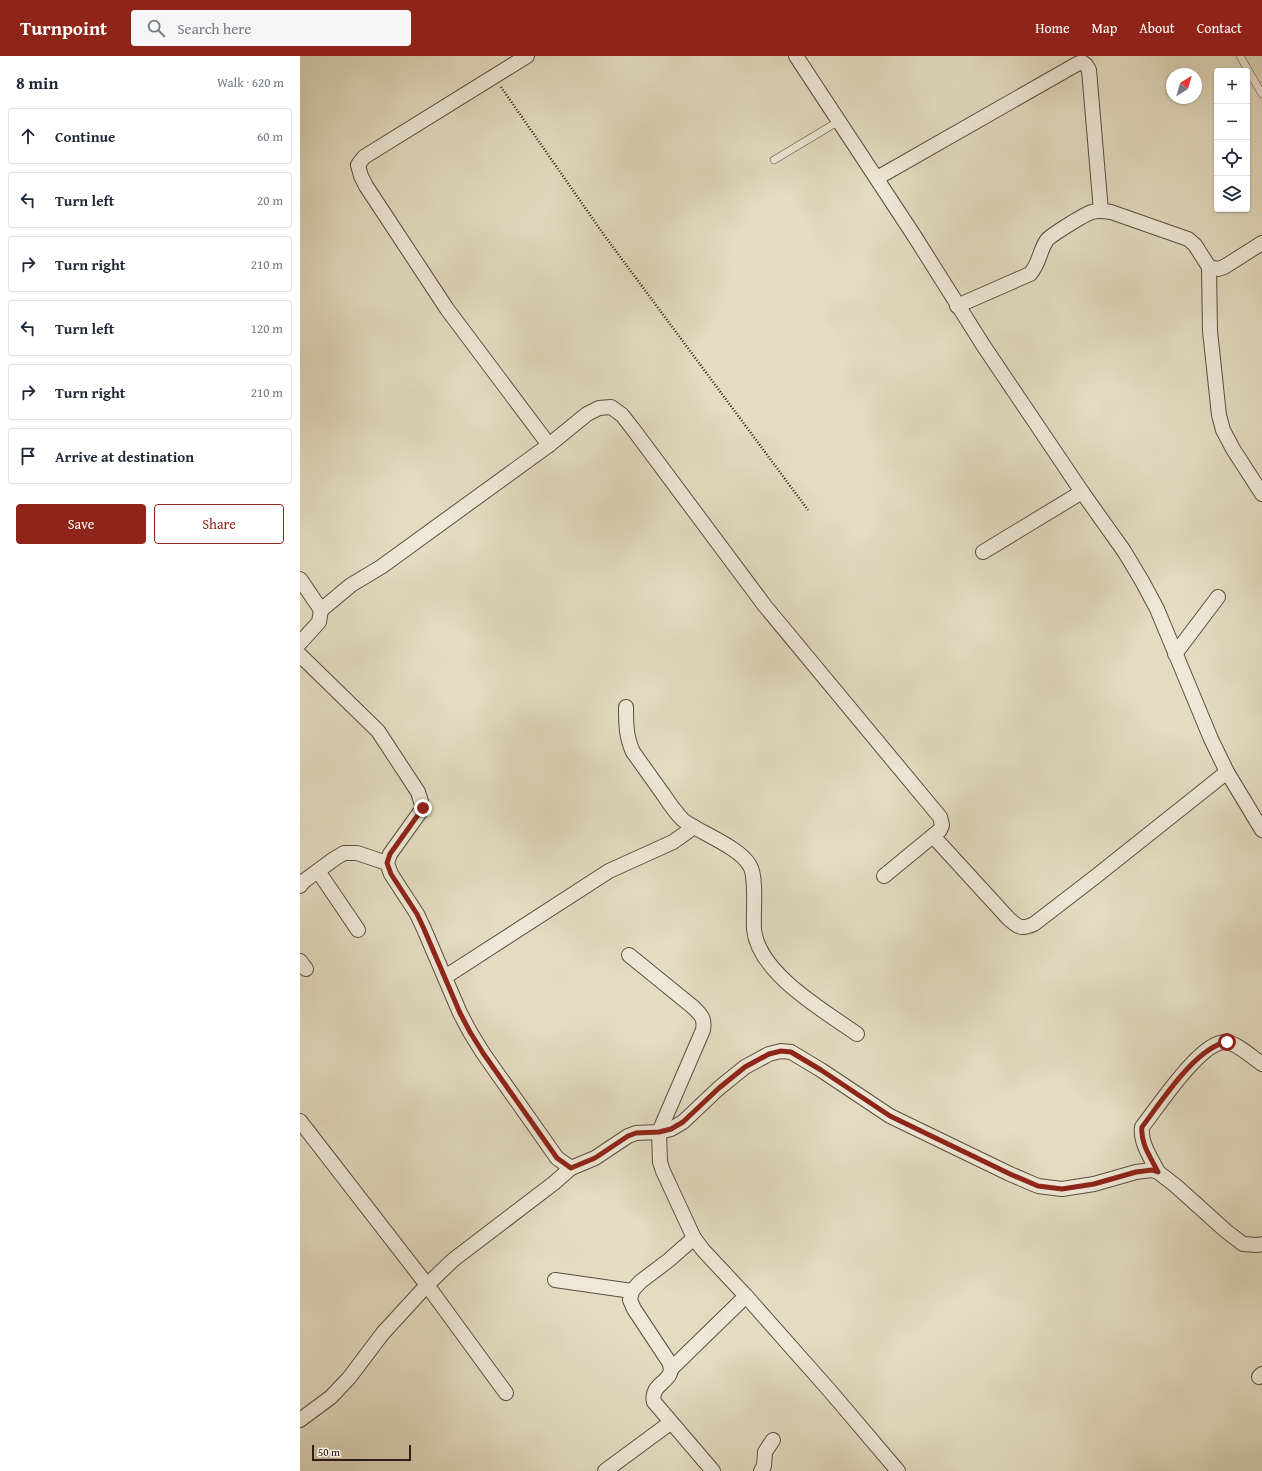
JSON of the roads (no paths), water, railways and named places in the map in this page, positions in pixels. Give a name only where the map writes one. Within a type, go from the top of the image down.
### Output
[{"type":"street","points":[[527,56],[364,157],[358,165],[360,176],[366,186],[447,309],[549,445]]},
{"type":"street","points":[[796,56],[915,237],[957,306],[1082,492],[1124,551],[1157,609],[1211,739],[1227,772],[1262,830]]},
{"type":"street","points":[[877,178],[1082,62],[1089,70],[1101,211]]},
{"type":"street","points":[[957,306],[1030,274],[1036,267],[1042,250],[1048,240],[1056,233],[1091,212],[1111,212],[1188,239],[1195,245],[1209,267],[1218,269],[1224,267],[1262,243]]},
{"type":"street","points":[[1209,267],[1210,332],[1219,415],[1223,430],[1262,494]]},
{"type":"street","points":[[321,610],[351,585],[381,567],[549,445],[587,414],[599,408],[610,407],[622,415],[766,606],[940,817],[942,825],[940,830],[884,876]]},
{"type":"street","points":[[983,552],[1082,492]]},
{"type":"street","points":[[300,579],[321,610],[320,622],[300,642]]},
{"type":"street","points":[[1175,654],[1218,597]]},
{"type":"street","points":[[300,656],[378,731],[418,792],[423,808],[390,854],[387,863],[391,874],[417,914],[460,1013],[483,1053],[557,1158],[571,1168]]},
{"type":"street","points":[[626,707],[626,731],[628,742],[633,752],[676,813],[694,827],[711,835],[742,856],[750,866],[753,876],[754,930],[757,943],[765,957],[779,975],[793,989],[857,1034]]},
{"type":"street","points":[[933,836],[1008,918],[1018,926],[1026,928],[1034,924],[1095,877],[1227,772]]},
{"type":"street","points":[[445,977],[609,871],[673,842],[694,827]]},
{"type":"street","points":[[300,886],[304,881],[344,853],[357,853],[387,863]]},
{"type":"street","points":[[318,871],[358,930]]},
{"type":"street","points":[[629,955],[693,1007],[701,1015],[704,1022],[703,1030],[659,1132],[660,1162],[694,1238],[703,1250],[830,1391],[898,1471]]},
{"type":"street","points":[[1158,1172],[1143,1142],[1141,1134],[1142,1127],[1191,1065],[1203,1053],[1219,1043],[1227,1042],[1234,1044],[1262,1064]]},
{"type":"street","points":[[300,1420],[331,1397],[349,1378],[383,1333],[427,1285],[453,1260],[554,1183],[571,1168],[595,1158],[628,1136],[636,1133],[659,1132],[671,1129],[683,1122],[719,1088],[745,1067],[769,1054],[781,1051],[791,1052],[890,1116],[1038,1186],[1062,1189],[1094,1184],[1136,1172],[1152,1170],[1158,1172],[1176,1186],[1226,1231],[1244,1244],[1262,1244]]},
{"type":"street","points":[[300,1121],[427,1285],[506,1393]]},
{"type":"street","points":[[694,1238],[669,1260],[640,1282],[632,1291],[630,1300],[634,1309],[672,1368],[671,1374],[654,1391],[652,1396],[654,1402],[670,1423],[713,1471]]},
{"type":"street","points":[[555,1280],[632,1291]]},
{"type":"street","points":[[672,1368],[746,1296]]},
{"type":"street","points":[[605,1471],[670,1423]]},
{"type":"street","points":[[761,1471],[764,1466],[765,1452],[773,1440]]},
{"type":"lane","points":[[1240,56],[1262,94]]},
{"type":"lane","points":[[774,160],[839,121]]}]
